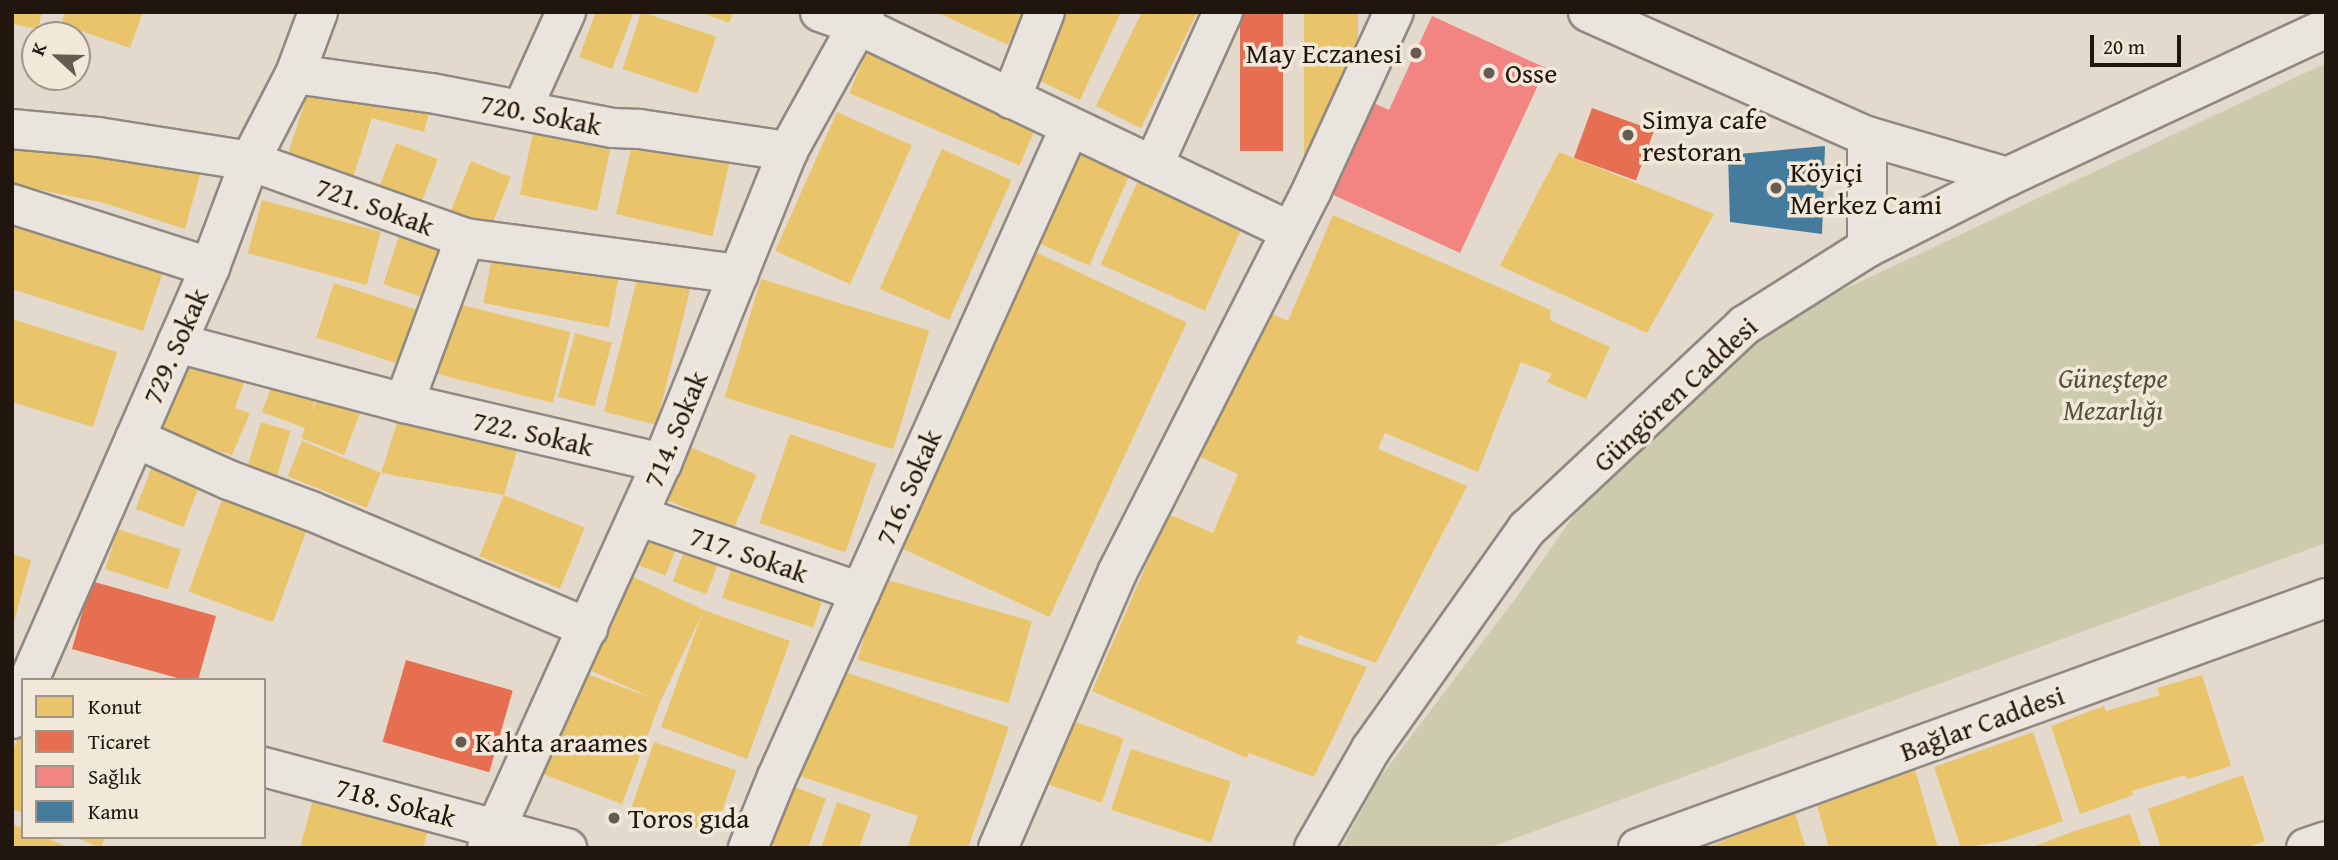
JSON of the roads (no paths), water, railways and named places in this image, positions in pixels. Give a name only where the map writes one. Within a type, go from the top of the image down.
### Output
[{"type":"street","name":"729. Sokak","points":[[30,678],[210,267],[250,161],[295,74],[318,12]]},
{"type":"street","points":[[523,109],[566,12]]},
{"type":"street","points":[[820,12],[863,19],[1011,99],[1290,231]]},
{"type":"street","points":[[1011,99],[1045,12]]},
{"type":"street","points":[[1153,166],[1223,12]]},
{"type":"street","points":[[998,848],[1118,571],[1290,231],[1394,12]]},
{"type":"street","points":[[1588,12],[1867,136],[2007,177]]},
{"type":"street","name":"714. Sokak","points":[[492,838],[662,463],[788,151],[863,19]]},
{"type":"street","name":"Güngören Caddesi","points":[[1314,848],[1371,749],[1527,529],[1745,325],[1867,248],[2007,177],[2326,28]]},
{"type":"street","name":"720. Sokak","points":[[295,74],[523,109],[613,128],[640,129],[788,151]]},
{"type":"street","name":"716. Sokak","points":[[748,848],[860,592],[1070,127]]},
{"type":"street","name":"721. Sokak","points":[[12,129],[98,137],[250,161],[465,238],[739,274]]},
{"type":"street","points":[[1867,136],[1867,248]]},
{"type":"street","points":[[12,204],[210,267]]},
{"type":"street","points":[[404,403],[465,238]]},
{"type":"street","name":"722. Sokak","points":[[177,343],[404,403],[662,463]]},
{"type":"street","points":[[135,438],[229,480],[311,511],[588,628]]},
{"type":"street","name":"717. Sokak","points":[[638,516],[860,592]]},
{"type":"street","name":"Bağlar Caddesi","points":[[1638,848],[2326,598]]},
{"type":"street","name":"718. Sokak","points":[[266,768],[492,838],[567,848]]},
{"type":"street","points":[[2306,848],[2326,841]]},
{"type":"place","name":"May Eczanesi","points":[[1416,53]]},
{"type":"place","name":"Osse","points":[[1489,73]]},
{"type":"place","name":"Simya cafe restoran","points":[[1628,135]]},
{"type":"place","name":"Köyiçi Merkez Cami","points":[[1776,188]]},
{"type":"place","name":"Kahta araames","points":[[461,742]]},
{"type":"place","name":"Toros gıda","points":[[614,818]]},
{"type":"park label","name":"Güneştepe Mezarlığı","points":[[2113,394]]}]
